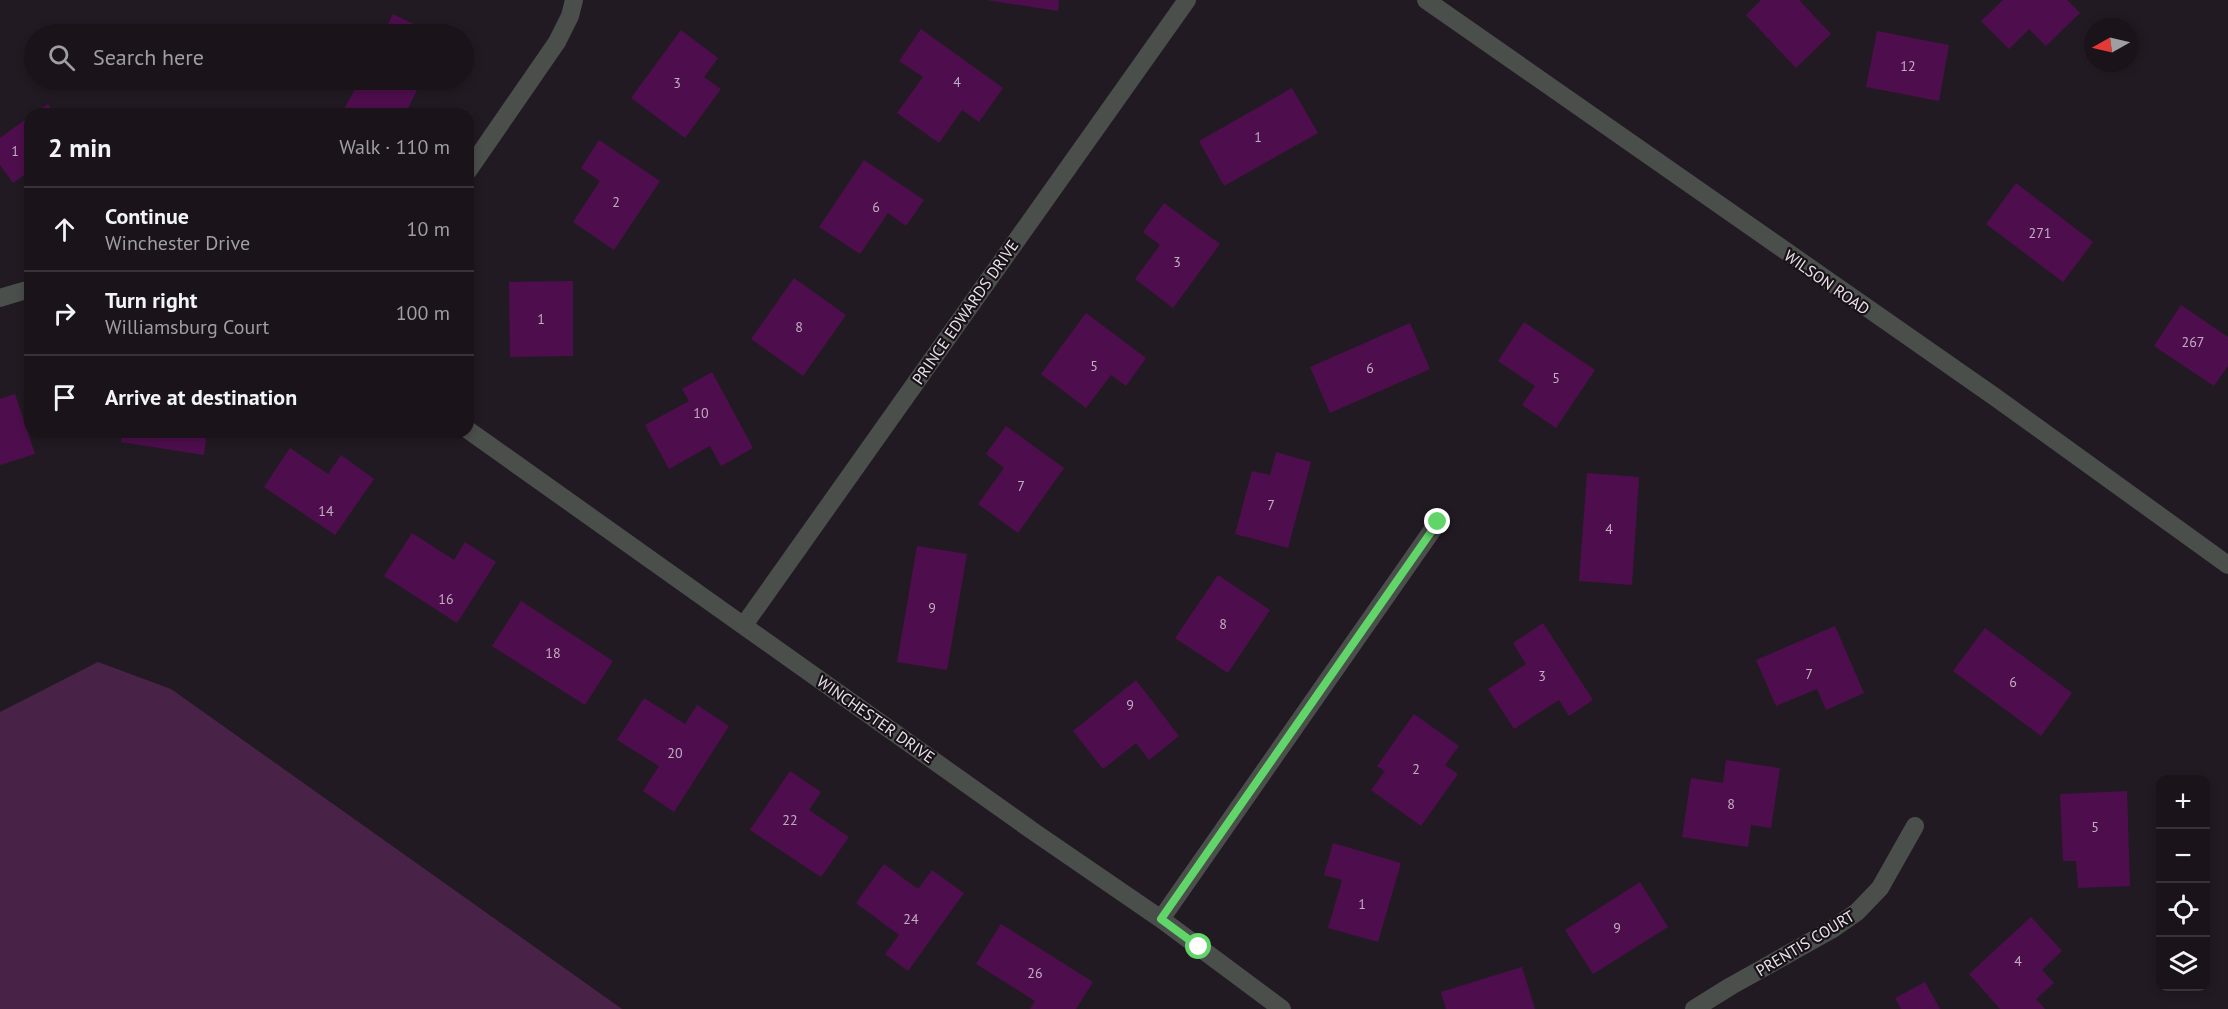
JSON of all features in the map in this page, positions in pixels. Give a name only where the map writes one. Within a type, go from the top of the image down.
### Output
[{"type":"street","points":[[474,162],[557,42],[570,16],[574,0]]},
{"type":"street","name":"PRINCE EDWARDS DRIVE","points":[[744,625],[1187,0]]},
{"type":"street","name":"WILSON ROAD","points":[[1426,0],[1995,397],[2228,565]]},
{"type":"street","points":[[0,298],[24,291]]},
{"type":"street","name":"WINCHESTER DRIVE","points":[[474,434],[1161,919],[1282,1009]]},
{"type":"street","points":[[1161,919],[1438,522]]},
{"type":"street","name":"PRENTIS COURT","points":[[1694,1009],[1831,930],[1857,912],[1880,888],[1915,826]]},
{"type":"shaded area","points":[[98,662],[171,689],[622,1009],[0,1009],[0,712]]},
{"type":"building","points":[[986,0],[1059,0],[1058,11]]},
{"type":"building","points":[[1761,0],[1799,0],[1831,34],[1796,68],[1746,15]]},
{"type":"building","points":[[2003,0],[2067,0],[2080,13],[2046,46],[2029,29],[2009,49],[1981,21]]},
{"type":"building","points":[[393,14],[414,24],[388,24]]},
{"type":"building","points":[[921,29],[1003,88],[979,122],[962,110],[939,143],[897,113],[923,77],[899,61]]},
{"type":"building","points":[[681,30],[718,58],[704,77],[721,89],[685,138],[631,98]]},
{"type":"building","points":[[1877,31],[1949,45],[1939,101],[1866,87]]},
{"type":"building","points":[[1292,88],[1318,133],[1224,186],[1199,141]]},
{"type":"building","points":[[355,90],[417,90],[408,108],[345,108]]},
{"type":"building","points":[[24,120],[24,175],[13,183],[0,165],[0,138]]},
{"type":"building","points":[[599,140],[660,181],[614,250],[573,222],[600,181],[581,168]]},
{"type":"building","points":[[864,160],[924,200],[906,226],[888,213],[860,254],[819,227]]},
{"type":"building","points":[[2016,183],[2093,242],[2063,282],[1986,224]]},
{"type":"building","points":[[1164,203],[1220,244],[1173,308],[1135,279],[1160,245],[1143,232]]},
{"type":"building","points":[[794,278],[846,315],[803,376],[751,339]]},
{"type":"building","points":[[573,281],[573,356],[510,357],[509,282]]},
{"type":"building","points":[[2181,305],[2228,337],[2228,366],[2214,386],[2154,346]]},
{"type":"building","points":[[1086,313],[1146,358],[1126,386],[1111,375],[1086,408],[1041,374]]},
{"type":"building","points":[[1524,322],[1595,370],[1556,428],[1522,405],[1535,386],[1498,361]]},
{"type":"building","points":[[1410,323],[1430,369],[1330,413],[1310,367]]},
{"type":"building","points":[[712,372],[753,448],[721,466],[710,446],[669,469],[645,425],[689,401],[682,389]]},
{"type":"building","points":[[15,394],[24,421],[24,438],[30,438],[35,454],[0,465],[0,399]]},
{"type":"building","points":[[1006,426],[1064,468],[1018,533],[978,504],[1004,468],[986,454]]},
{"type":"building","points":[[121,438],[206,438],[204,455],[121,442]]},
{"type":"building","points":[[290,448],[328,474],[341,455],[374,479],[335,535],[264,487]]},
{"type":"building","points":[[1276,452],[1311,462],[1288,548],[1235,534],[1252,471],[1270,475]]},
{"type":"building","points":[[1587,473],[1639,477],[1632,585],[1579,581]]},
{"type":"building","points":[[412,533],[454,560],[465,542],[496,562],[457,623],[384,576]]},
{"type":"building","points":[[917,546],[967,554],[947,670],[897,662]]},
{"type":"building","points":[[1218,575],[1270,610],[1228,673],[1175,638]]},
{"type":"building","points":[[521,601],[613,661],[585,705],[492,646]]},
{"type":"building","points":[[1543,623],[1593,700],[1569,716],[1559,700],[1514,729],[1488,689],[1526,664],[1513,643]]},
{"type":"building","points":[[1835,626],[1864,693],[1826,710],[1817,689],[1776,706],[1756,660]]},
{"type":"building","points":[[1985,628],[2072,693],[2041,736],[1953,671]]},
{"type":"building","points":[[1136,680],[1179,736],[1149,760],[1136,743],[1103,769],[1073,731]]},
{"type":"building","points":[[644,698],[685,724],[697,705],[729,726],[674,812],[643,791],[659,766],[617,740]]},
{"type":"building","points":[[1414,714],[1459,746],[1445,765],[1458,774],[1421,826],[1371,790],[1385,771],[1377,766]]},
{"type":"building","points":[[1726,760],[1780,768],[1771,828],[1751,825],[1748,847],[1682,837],[1691,778],[1723,783]]},
{"type":"building","points":[[790,771],[821,792],[809,810],[849,837],[821,877],[750,830]]},
{"type":"building","points":[[2127,791],[2130,886],[2078,888],[2076,861],[2063,861],[2060,794]]},
{"type":"building","points":[[1333,843],[1401,863],[1378,942],[1328,928],[1342,880],[1324,875]]},
{"type":"building","points":[[884,864],[918,889],[932,870],[964,893],[908,971],[885,954],[899,935],[856,903]]},
{"type":"building","points":[[1640,882],[1668,927],[1593,974],[1565,930]]},
{"type":"building","points":[[2031,917],[2062,951],[2042,970],[2054,983],[2036,999],[2045,1009],[2000,1009],[1969,974]]},
{"type":"building","points":[[1001,924],[1093,982],[1076,1009],[1030,1009],[1035,1001],[976,964]]},
{"type":"building","points":[[1522,967],[1535,1009],[1446,1009],[1441,992]]},
{"type":"building","points":[[1925,982],[1940,1009],[1901,1009],[1895,998]]},
{"type":"route","points":[[1199,947],[1161,919],[1438,522]]}]
